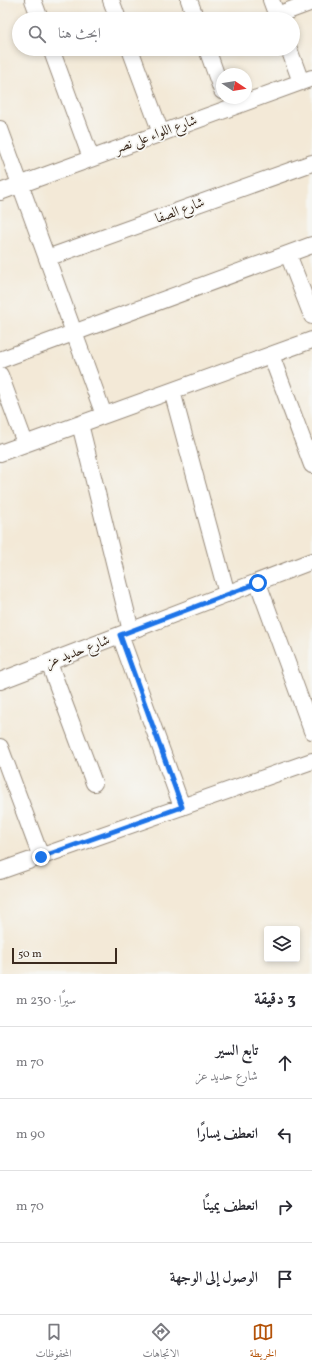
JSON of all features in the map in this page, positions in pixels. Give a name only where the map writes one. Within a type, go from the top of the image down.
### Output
[{"type":"street","points":[[33,0],[37,12]]},
{"type":"street","points":[[111,0],[115,12]]},
{"type":"street","points":[[189,0],[193,12]]},
{"type":"street","points":[[275,11],[312,2]]},
{"type":"street","points":[[54,56],[91,158]]},
{"type":"street","points":[[133,56],[161,133]]},
{"type":"street","points":[[210,56],[216,74]]},
{"type":"street","points":[[293,56],[307,80]]},
{"type":"street","name":"شارع اللواء على نصر","points":[[252,96],[307,80]]},
{"type":"street","name":"شارع اللواء على نصر","points":[[0,192],[161,133],[224,104]]},
{"type":"street","points":[[0,128],[104,415]]},
{"type":"street","name":"شارع الصفا","points":[[47,258],[312,163]]},
{"type":"street","points":[[0,360],[312,245]]},
{"type":"street","points":[[288,254],[312,316]]},
{"type":"street","points":[[0,453],[312,340]]},
{"type":"street","points":[[271,355],[312,465]]},
{"type":"street","points":[[0,375],[25,444]]},
{"type":"street","points":[[172,391],[227,594]]},
{"type":"street","points":[[80,424],[125,633],[182,807]]},
{"type":"street","name":"شارع حديد عز","points":[[0,681],[312,561]]},
{"type":"street","points":[[258,583],[312,731]]},
{"type":"street","points":[[49,663],[94,783]]},
{"type":"street","points":[[0,747],[41,857]]},
{"type":"street","points":[[0,871],[312,761]]},
{"type":"route","points":[[41,857],[182,807],[120,635],[258,583]]}]
